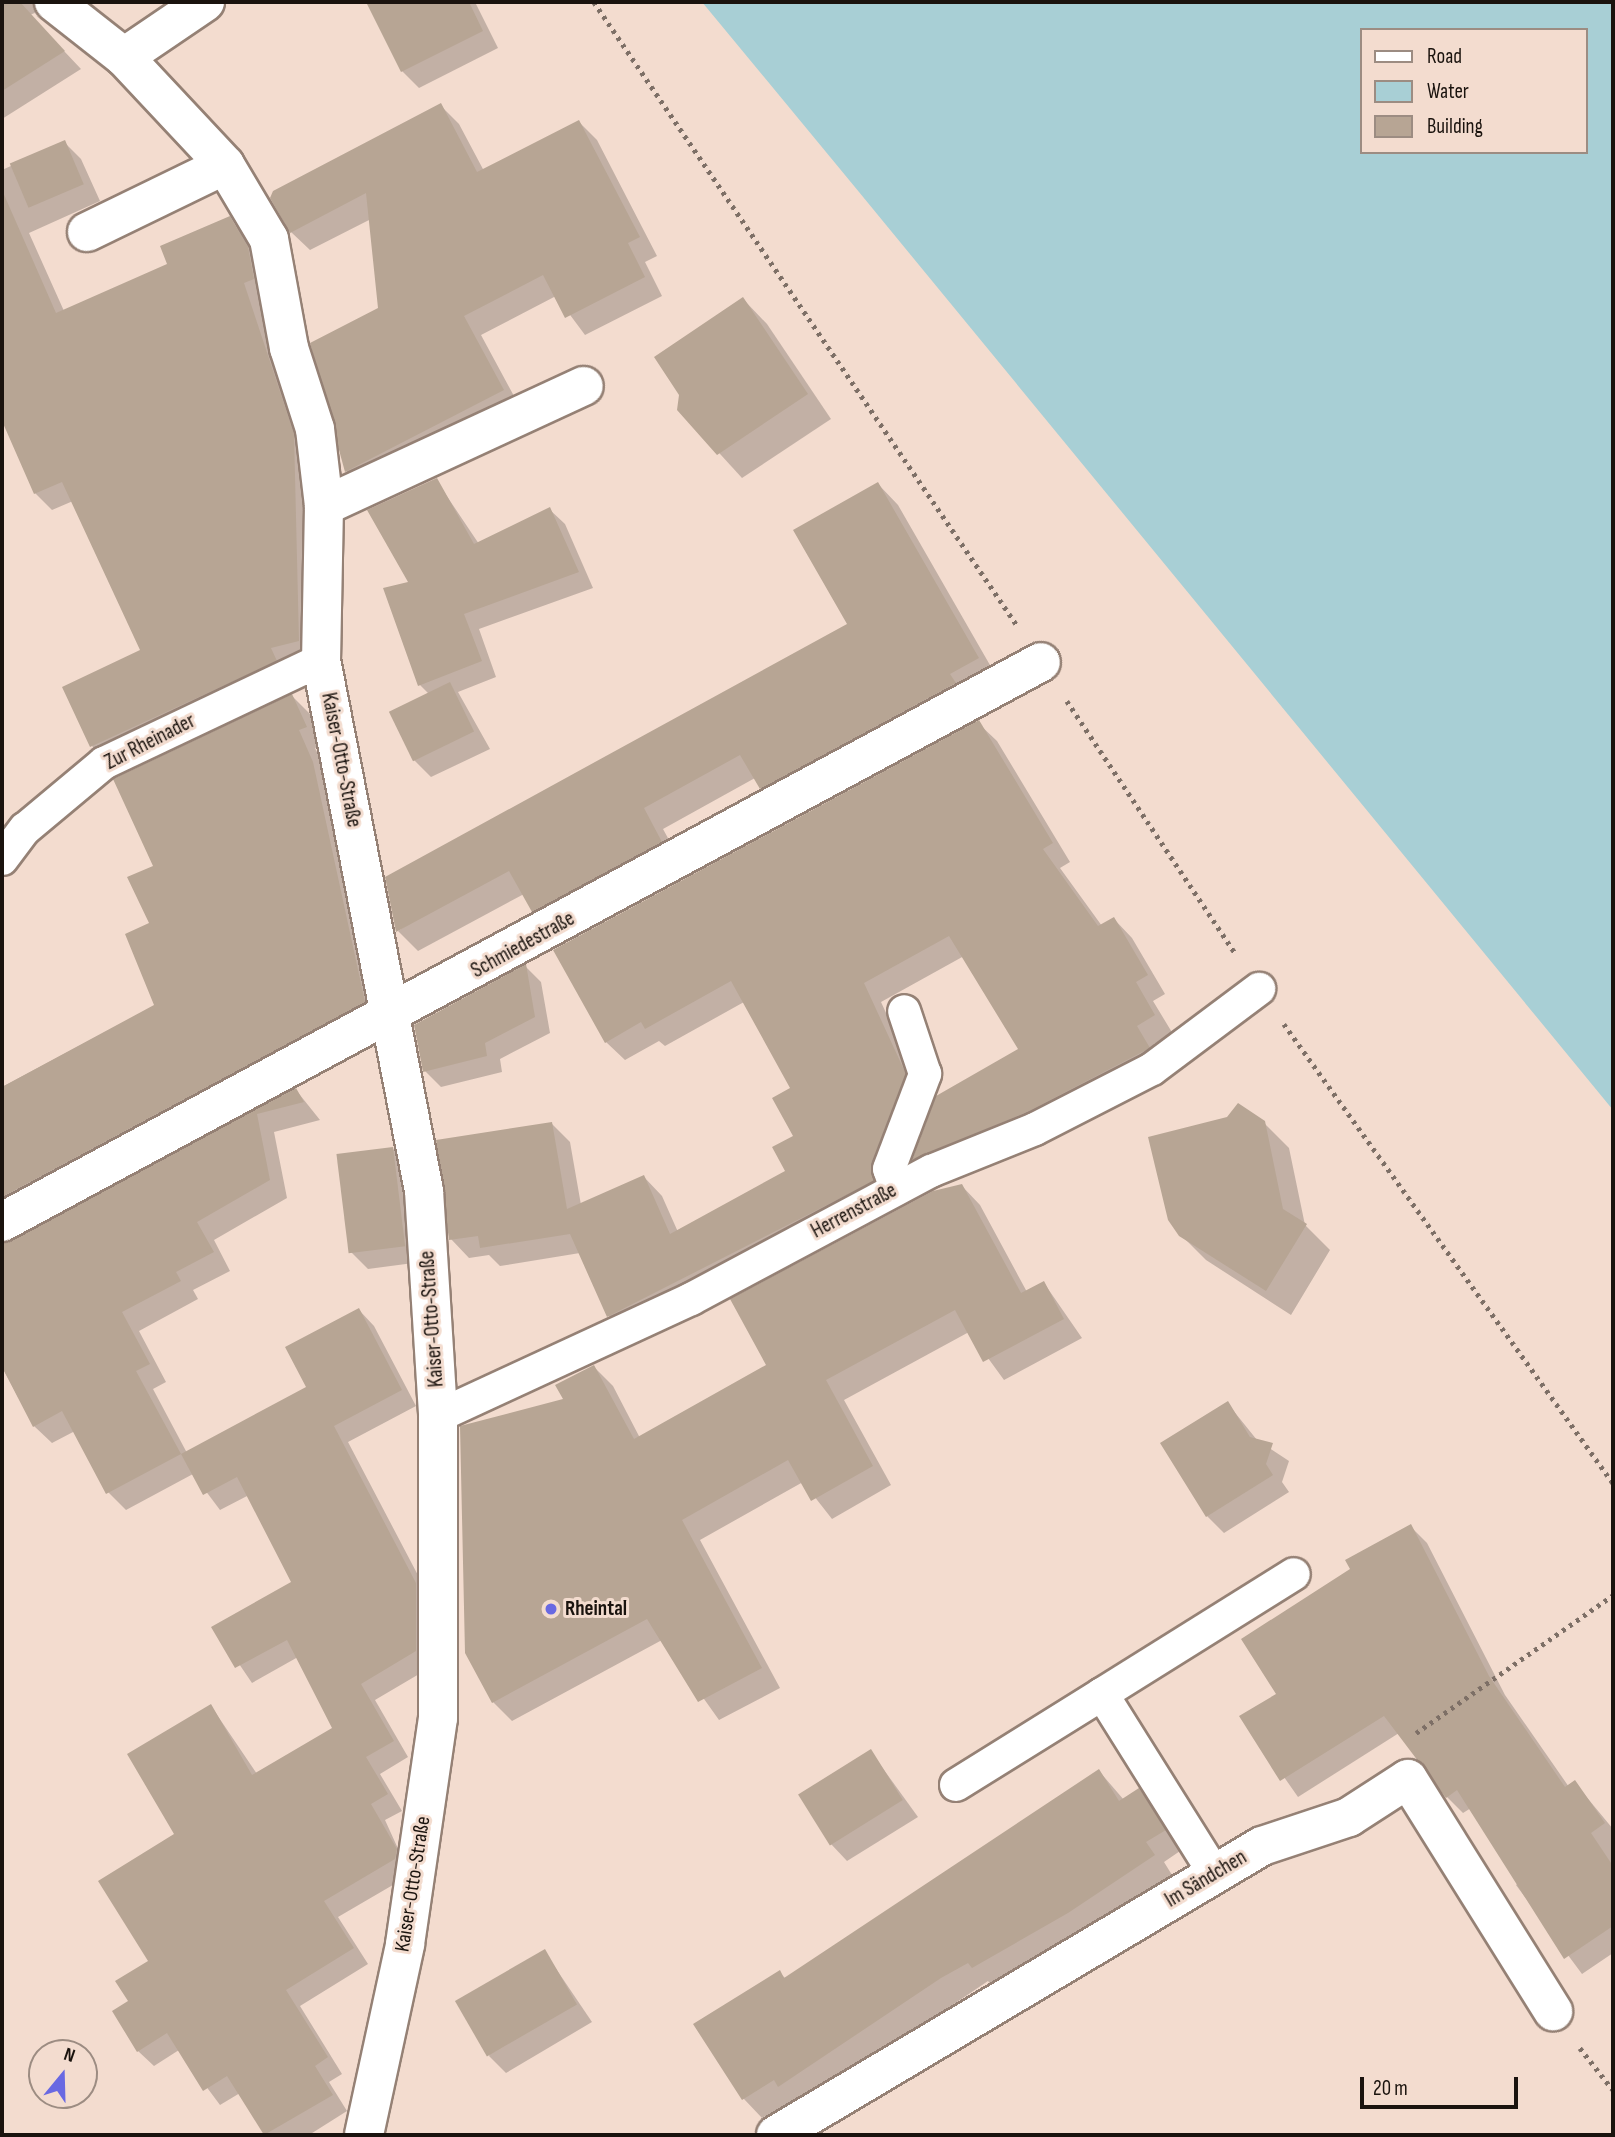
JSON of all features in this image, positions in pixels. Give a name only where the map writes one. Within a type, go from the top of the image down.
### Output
[{"type":"street","name":"Kaiser-Otto-Straße","points":[[54,2],[124,57],[225,165],[269,239],[289,348],[315,429],[324,506],[321,660],[424,1191],[438,1416],[438,1717],[405,1945],[364,2135]]},
{"type":"street","points":[[124,57],[205,2]]},
{"type":"street","points":[[88,232],[225,165]]},
{"type":"street","points":[[324,506],[584,386]]},
{"type":"street","name":"Schmiedestraße","points":[[2,1222],[391,1017],[1041,662]]},
{"type":"street","name":"Im Sändchen","points":[[776,2135],[1262,1846],[1349,1817],[1408,1779],[1553,2011]]},
{"type":"lane","name":"Zur Rheinader","points":[[2,859],[25,829],[104,763],[321,660]]},
{"type":"lane","name":"Herrenstraße","points":[[438,1416],[691,1298],[896,1189],[1152,1069],[1259,989]]},
{"type":"lane","points":[[896,1189],[889,1169],[925,1074],[904,1011]]},
{"type":"lane","points":[[956,1785],[1294,1574]]},
{"type":"lane","points":[[1102,1694],[1215,1874]]},
{"type":"path","points":[[594,2],[1259,989],[1613,1483]]},
{"type":"path","points":[[1413,1735],[1613,1595]]},
{"type":"water","points":[[702,2],[1613,2],[1613,1110],[859,192]]},
{"type":"building","points":[[2,2],[20,2],[65,51],[2,91]]},
{"type":"building","points":[[366,2],[469,2],[483,31],[401,72]]},
{"type":"building","points":[[441,103],[477,172],[579,120],[640,237],[628,243],[645,277],[565,318],[543,275],[464,316],[504,390],[345,472],[310,343],[378,308],[366,193],[290,233],[270,198],[273,191]]},
{"type":"building","points":[[65,140],[84,184],[29,208],[10,163]]},
{"type":"building","points":[[2,190],[56,313],[167,264],[160,246],[230,216],[248,247],[254,279],[244,283],[294,434],[299,641],[271,648],[277,661],[90,747],[62,687],[140,650],[62,482],[34,494],[2,421]]},
{"type":"building","points":[[743,297],[808,394],[717,455],[677,410],[679,395],[654,357]]},
{"type":"building","points":[[437,478],[474,544],[550,507],[579,572],[464,614],[482,661],[418,686],[383,588],[408,582],[367,510]]},
{"type":"building","points":[[878,482],[979,658],[950,674],[956,683],[760,789],[740,755],[644,808],[662,842],[532,912],[509,871],[396,932],[385,877],[847,624],[793,530]]},
{"type":"building","points":[[450,682],[474,731],[413,761],[389,712]]},
{"type":"building","points":[[292,694],[307,727],[299,730],[313,762],[365,1002],[2,1197],[2,1087],[154,1005],[125,934],[149,923],[127,877],[153,866],[113,779]]},
{"type":"building","points":[[979,720],[1053,843],[1043,849],[1098,926],[1114,917],[1148,975],[1136,982],[1155,1015],[1137,1026],[1150,1048],[1027,1112],[912,1160],[936,1096],[1018,1049],[949,936],[864,983],[906,1074],[872,1162],[874,1181],[607,1317],[570,1234],[480,1248],[478,1236],[449,1240],[436,1140],[552,1122],[567,1209],[644,1175],[670,1234],[785,1171],[772,1147],[793,1136],[772,1098],[790,1088],[731,981],[645,1029],[641,1022],[605,1043],[553,950]]},
{"type":"building","points":[[526,964],[535,1017],[485,1043],[487,1056],[423,1072],[414,1025]]},
{"type":"building","points":[[296,1088],[304,1102],[257,1114],[270,1180],[197,1222],[214,1252],[176,1272],[181,1281],[122,1312],[150,1364],[136,1371],[181,1454],[106,1494],[62,1411],[33,1427],[2,1367],[2,1244]]},
{"type":"building","points":[[1238,1103],[1265,1121],[1283,1209],[1307,1224],[1266,1291],[1179,1236],[1168,1220],[1148,1137],[1227,1117]]},
{"type":"building","points":[[393,1147],[405,1246],[349,1253],[336,1154]]},
{"type":"building","points":[[962,1184],[1021,1293],[1044,1281],[1064,1319],[983,1362],[955,1310],[826,1380],[873,1466],[811,1501],[788,1460],[682,1520],[762,1668],[698,1702],[647,1619],[492,1703],[465,1653],[460,1426],[563,1399],[555,1385],[594,1365],[634,1439],[766,1365],[730,1299],[933,1191]]},
{"type":"building","points":[[359,1308],[402,1390],[334,1426],[416,1583],[416,1651],[361,1684],[394,1741],[366,1757],[388,1794],[371,1804],[397,1849],[395,1859],[324,1901],[354,1948],[286,1990],[328,2057],[315,2066],[333,2095],[264,2135],[227,2076],[203,2091],[167,2033],[137,2052],[112,2011],[128,2001],[115,1981],[148,1961],[98,1881],[174,1834],[127,1754],[211,1704],[252,1775],[332,1728],[287,1640],[235,1668],[211,1627],[291,1582],[237,1477],[203,1495],[181,1454],[306,1387],[285,1347]]},
{"type":"building","points":[[1228,1401],[1250,1437],[1273,1443],[1266,1464],[1273,1475],[1206,1517],[1160,1443]]},
{"type":"building","points":[[1411,1524],[1489,1676],[1565,1787],[1575,1780],[1605,1823],[1591,1833],[1613,1866],[1613,1926],[1564,1959],[1457,1790],[1446,1798],[1384,1716],[1280,1781],[1239,1716],[1276,1694],[1241,1639],[1350,1569],[1345,1560]]},
{"type":"building","points":[[871,1749],[903,1800],[830,1845],[798,1795]]},
{"type":"building","points":[[1099,1769],[1119,1801],[1139,1788],[1166,1830],[1146,1842],[1155,1855],[1068,1913],[972,1968],[968,1963],[941,1978],[778,2087],[774,2080],[742,2100],[693,2024],[780,1970],[784,1978]]},
{"type":"building","points":[[545,1949],[577,2004],[487,2056],[455,2001]]},
{"type":"place","name":"Rheintal","points":[[551,1609]]}]
